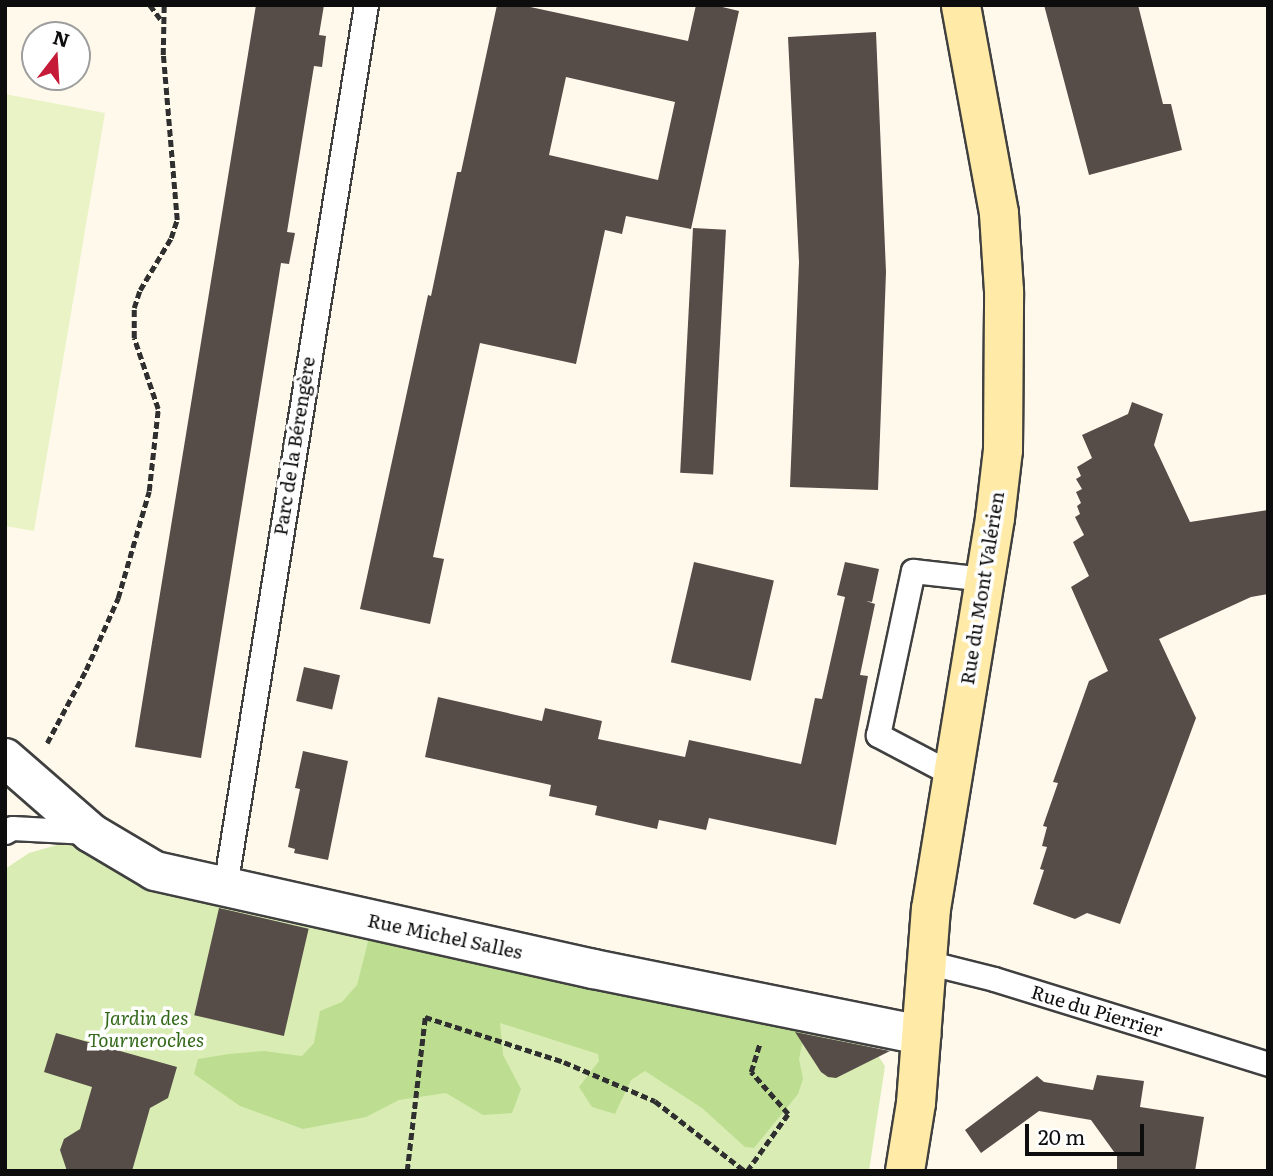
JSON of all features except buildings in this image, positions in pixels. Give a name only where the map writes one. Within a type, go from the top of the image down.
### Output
[{"type":"main road","name":"Rue du Mont Valérien","points":[[905,1171],[916,1104],[930,909],[1003,450],[1004,291],[999,213],[961,5]]},
{"type":"street","name":"Rue Michel Salles","points":[[15,766],[91,833],[155,872],[593,969],[921,1035]]},
{"type":"lane","name":"Parc de la Bérengère","points":[[225,887],[233,819],[366,5]]},
{"type":"lane","points":[[952,774],[878,735],[913,570],[984,579]]},
{"type":"lane","points":[[5,832],[12,828],[91,833]]},
{"type":"lane","name":"Rue du Pierrier","points":[[926,962],[995,979],[1268,1064]]},
{"type":"path","points":[[150,5],[164,23]]},
{"type":"path","points":[[15,766],[54,733],[113,610],[149,491],[158,410],[134,338],[134,308],[140,290],[171,238],[177,220],[163,55],[164,5]]},
{"type":"path","points":[[407,1171],[425,1017],[564,1062],[655,1101],[746,1171],[788,1114],[751,1072],[770,1004]]},
{"type":"green space","points":[[5,94],[105,113],[34,531],[5,526]]},
{"type":"green space","name":"Jardin des Tourneroches","points":[[75,840],[133,882],[872,1047],[885,1066],[869,1171],[5,1171],[5,869],[29,853]]},
{"type":"green space","points":[[370,934],[805,1031],[799,1059],[803,1079],[798,1094],[754,1148],[745,1147],[702,1108],[645,1071],[631,1080],[615,1114],[592,1107],[579,1087],[599,1061],[598,1054],[500,1023],[503,1055],[521,1089],[512,1113],[483,1115],[446,1093],[399,1100],[366,1117],[303,1129],[240,1106],[194,1074],[198,1059],[264,1051],[302,1056],[314,1043],[320,1011],[342,1002],[357,985]]}]
